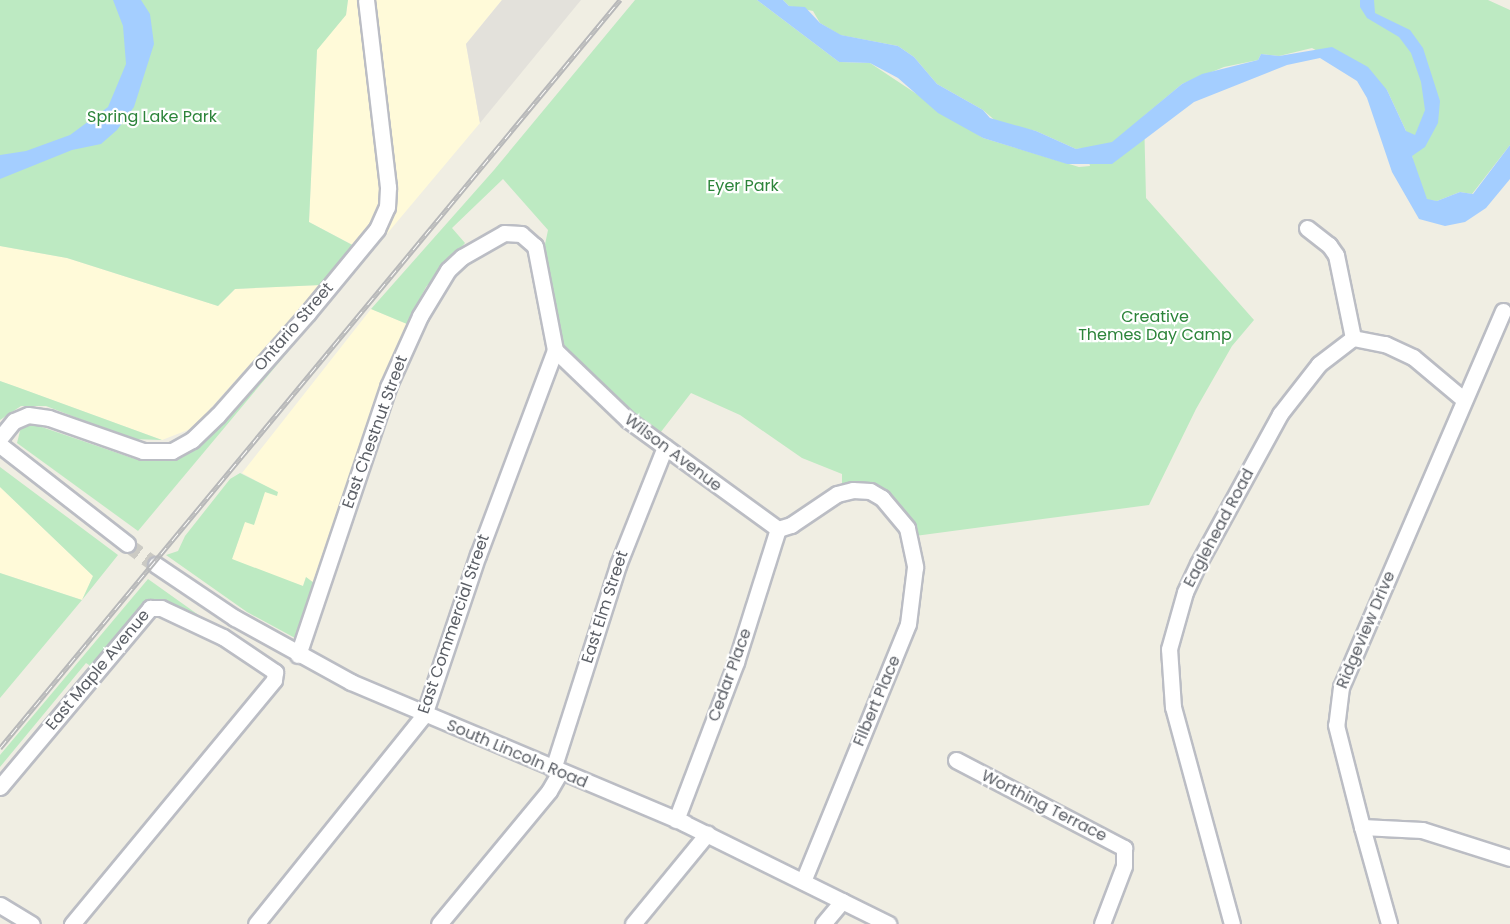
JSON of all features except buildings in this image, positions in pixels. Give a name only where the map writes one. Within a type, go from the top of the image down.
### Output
[{"type":"street","name":"Ontario Street","points":[[0,438],[14,421],[28,415],[50,418],[143,452],[172,451],[192,440],[218,415],[307,314],[377,229],[387,207],[388,187],[366,0]]},
{"type":"street","points":[[1307,228],[1329,245],[1336,255],[1353,338],[1385,344],[1413,357],[1463,399]]},
{"type":"street","name":"East Chestnut Street","points":[[298,655],[388,387],[420,316],[448,270],[462,258],[504,234],[530,239],[535,246],[555,350]]},
{"type":"street","name":"Ridgeview Drive","points":[[1389,924],[1338,744],[1338,697],[1463,399],[1503,311]]},
{"type":"street","name":"Eaglehead Road","points":[[1232,924],[1173,707],[1168,649],[1185,592],[1198,564],[1280,414],[1319,364],[1353,338]]},
{"type":"street","name":"Wilson Avenue","points":[[555,350],[592,388],[664,447],[778,529]]},
{"type":"street","name":"East Commercial Street","points":[[256,924],[424,715],[478,555],[555,350]]},
{"type":"street","points":[[0,445],[127,544]]},
{"type":"street","name":"East Elm Street","points":[[439,924],[549,792],[618,565],[664,447]]},
{"type":"street","name":"Filbert Place","points":[[778,529],[791,525],[837,494],[853,490],[870,490],[899,516],[909,535],[915,567],[908,624],[803,881]]},
{"type":"street","name":"Cedar Place","points":[[676,820],[736,662],[778,529]]},
{"type":"street","name":"South Lincoln Road","points":[[156,565],[298,655],[424,715],[707,834],[888,924]]},
{"type":"street","name":"East Maple Avenue","points":[[0,787],[145,611],[156,606],[223,637],[270,665],[275,672],[274,680],[72,924]]},
{"type":"street","name":"Worthing Terrace","points":[[956,760],[1124,848],[1124,866],[1102,924]]},
{"type":"street","points":[[1362,827],[1422,830],[1510,858]]},
{"type":"street","points":[[633,924],[707,834]]},
{"type":"street","points":[[823,924],[842,901]]},
{"type":"street","points":[[0,905],[32,924]]},
{"type":"shaded area","points":[[348,0],[502,0],[466,44],[480,123],[370,254],[309,222],[317,49],[346,15]]},
{"type":"shaded area","points":[[502,0],[581,0],[480,123],[466,44]]},
{"type":"shaded area","points":[[0,246],[67,258],[218,306],[235,289],[321,285],[193,428],[162,440],[0,381]]},
{"type":"shaded area","points":[[371,309],[407,324],[381,386],[314,583],[306,577],[303,586],[242,565],[232,559],[245,521],[254,524],[265,491],[278,493],[242,473]]},
{"type":"shaded area","points":[[0,487],[93,576],[82,600],[0,573]]},
{"type":"green space","name":"Spring Lake Park","points":[[0,0],[348,0],[346,15],[317,50],[309,222],[358,248],[321,285],[235,289],[218,306],[67,258],[0,246]]},
{"type":"green space","points":[[635,0],[757,0],[839,62],[870,63],[983,138],[1079,167],[1090,166],[1086,148],[1076,149],[1036,131],[998,123],[983,110],[937,84],[914,57],[898,46],[840,35],[820,23],[813,11],[789,6],[783,0],[1488,0],[1510,10],[1510,145],[1472,194],[1460,192],[1437,201],[1427,200],[1416,173],[1406,131],[1387,90],[1312,48],[1279,56],[1261,54],[1258,60],[1224,67],[1182,84],[1144,116],[1146,198],[1254,320],[1232,346],[1196,409],[1149,505],[915,536],[904,512],[886,492],[864,483],[842,485],[842,474],[802,458],[740,415],[691,393],[657,437],[571,360],[556,326],[543,254],[548,230],[503,179],[452,228],[465,243],[426,287],[407,324],[371,309],[494,170]]},
{"type":"green space","points":[[322,305],[327,305],[138,531],[17,443],[21,427],[36,425],[135,459],[175,456],[194,448],[307,316]]},
{"type":"green space","points":[[0,381],[162,440],[132,439],[46,406],[21,406],[0,420]]},
{"type":"green space","points":[[0,467],[118,555],[82,600],[93,576],[0,487]]},
{"type":"green space","points":[[240,473],[278,492],[277,496],[265,492],[254,525],[245,522],[232,559],[303,586],[306,577],[314,583],[295,638],[247,612],[166,555],[178,551],[185,536],[230,479]]},
{"type":"green space","points":[[0,573],[82,600],[0,698]]},
{"type":"green space","points":[[148,579],[214,626],[143,605],[92,667],[86,663],[0,767],[0,755]]},
{"type":"water","points":[[113,0],[141,0],[150,14],[154,44],[134,107],[117,130],[101,144],[72,150],[0,179],[0,155],[26,151],[70,135],[108,107],[126,64],[123,26]]},
{"type":"water","points":[[757,0],[783,0],[789,6],[805,7],[820,23],[841,35],[898,46],[914,57],[937,84],[983,110],[990,118],[1036,131],[1076,149],[1112,142],[1182,84],[1202,74],[1258,60],[1261,54],[1279,56],[1332,47],[1368,67],[1387,90],[1406,131],[1415,135],[1425,110],[1421,82],[1411,53],[1399,37],[1367,18],[1360,7],[1360,0],[1374,0],[1375,13],[1410,30],[1423,48],[1440,101],[1438,123],[1425,147],[1412,156],[1427,199],[1437,201],[1460,192],[1473,194],[1510,145],[1510,179],[1486,208],[1465,222],[1445,226],[1419,219],[1392,172],[1367,98],[1357,81],[1320,58],[1287,65],[1194,102],[1112,164],[1067,164],[983,138],[938,113],[898,78],[870,63],[839,62]]},
{"type":"tunnel","points":[[127,544],[156,565]]},
{"type":"railway","points":[[0,748],[620,0]]},
{"type":"park label","name":"Eyer Park","points":[[743,186]]},
{"type":"park label","name":"Creative Themes Day Camp","points":[[1155,326]]}]
